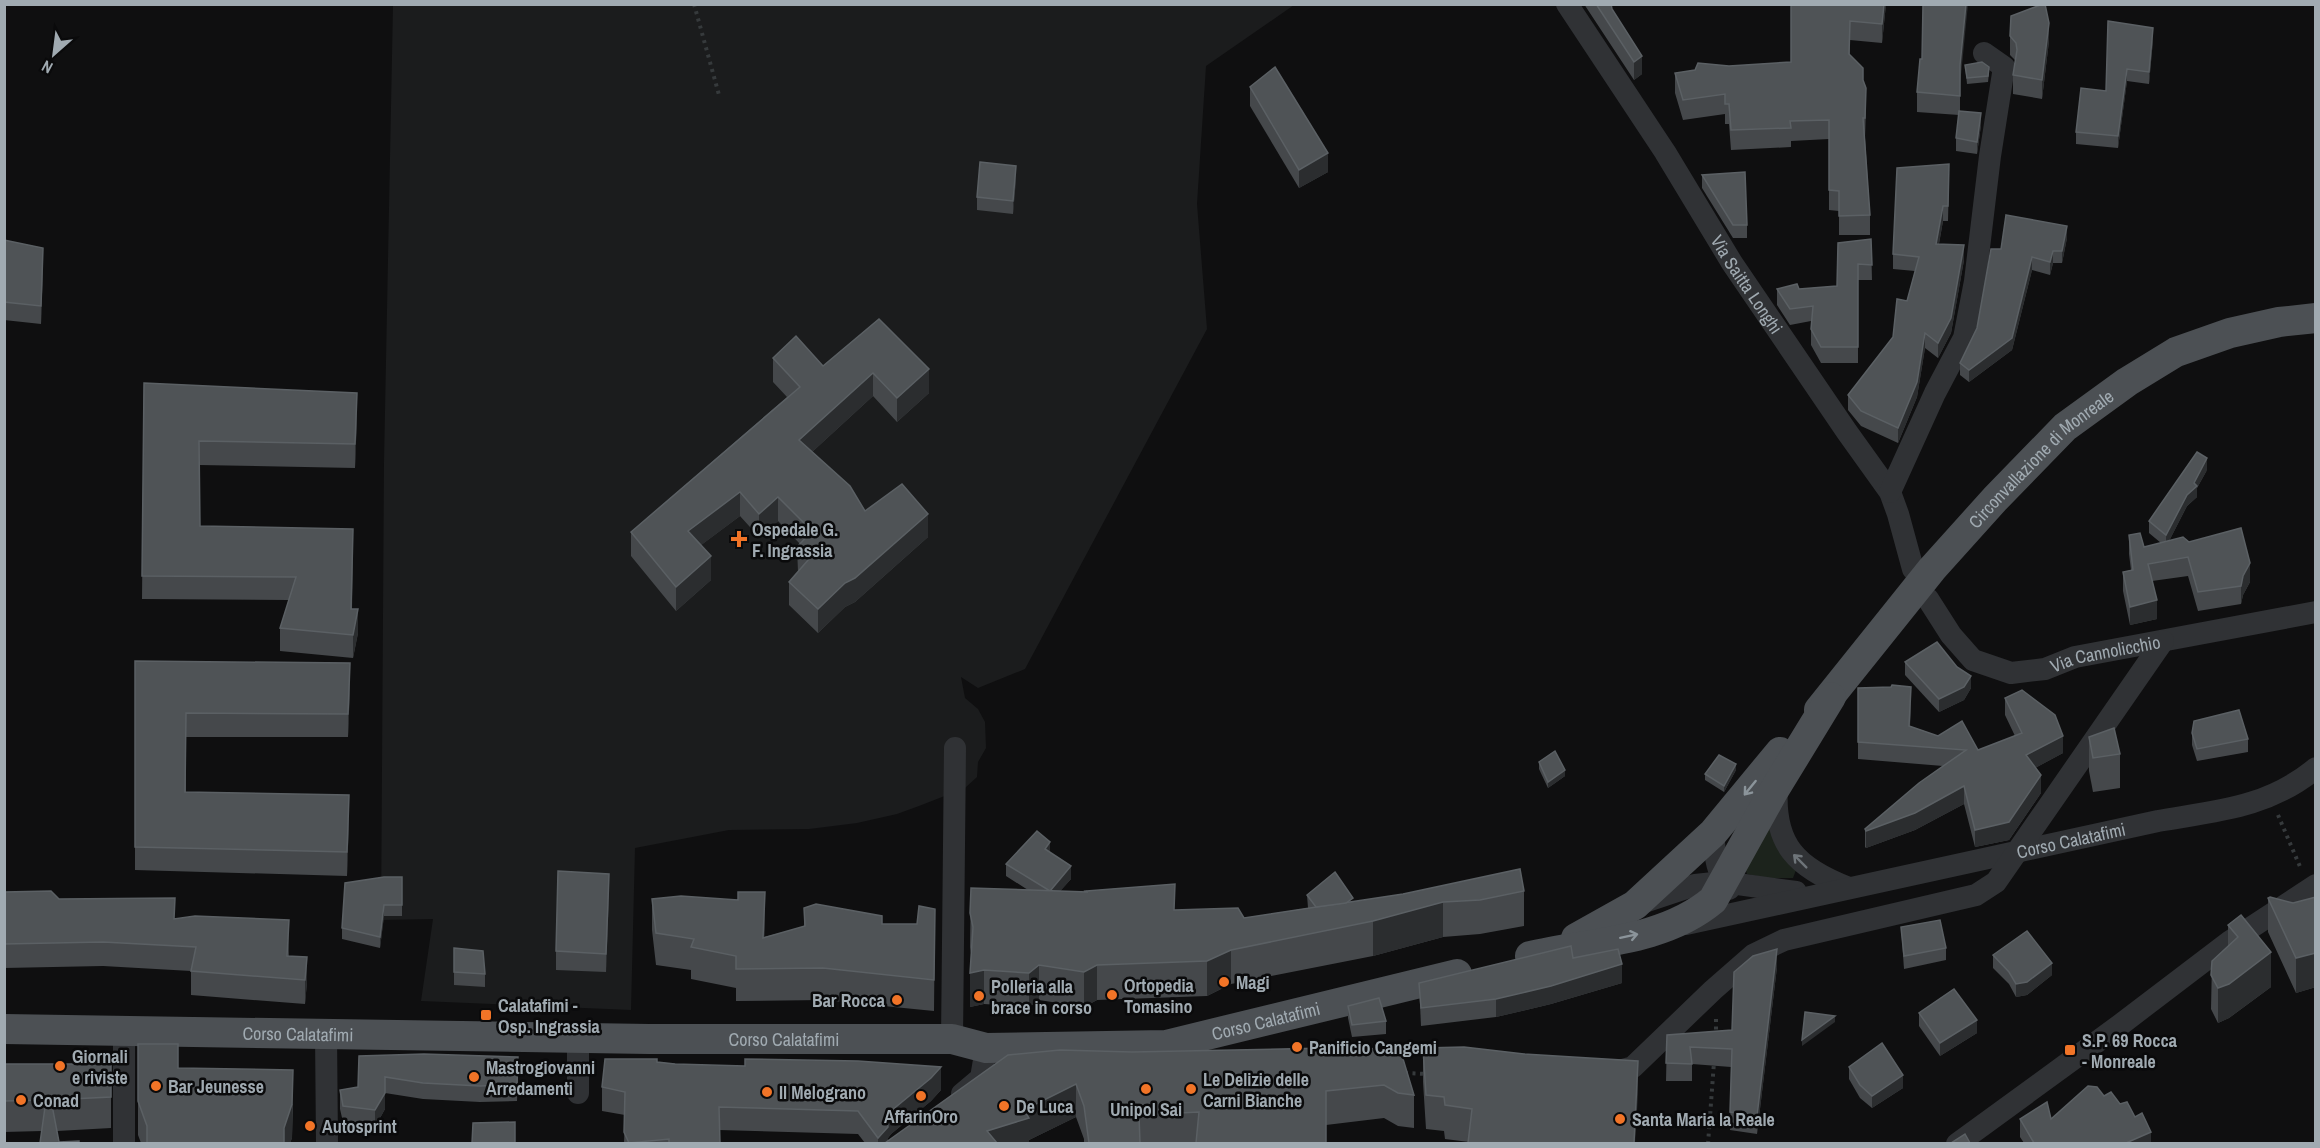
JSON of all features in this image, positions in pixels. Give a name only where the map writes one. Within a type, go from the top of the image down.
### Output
[{"type":"main road","name":"Circonvallazione di Monreale","points":[[1831,697],[1932,570],[1995,499],[2065,427],[2127,382],[2176,352],[2230,333],[2279,322],[2316,318]]},
{"type":"main road","points":[[1552,951],[1664,929],[1700,912],[1713,900],[1777,784],[1831,697]]},
{"type":"main road","points":[[1552,951],[1635,905],[1713,833],[1766,768],[1831,697]]},
{"type":"main road","name":"Corso Calatafimi","points":[[4,1029],[578,1038],[952,1039],[986,1048],[1166,1045],[1552,951]]},
{"type":"street","name":"Via Saitta Longhi","points":[[1567,4],[1658,142],[1732,263],[1890,492],[1899,514],[1912,569]]},
{"type":"street","points":[[1890,492],[1935,393],[1964,338],[1975,280],[1990,156],[2004,67],[1984,53]]},
{"type":"street","name":"Via Cannolicchio","points":[[1928,599],[1951,635],[1973,660],[2011,674],[2045,669],[2075,657],[2316,612]]},
{"type":"street","points":[[1594,1075],[1633,1067],[1753,955],[1784,940],[1976,895],[1996,882],[2163,641]]},
{"type":"street","points":[[952,1039],[955,748]]},
{"type":"street","name":"Corso Calatafimi","points":[[1818,894],[2158,821],[2235,808],[2271,798],[2316,768]]},
{"type":"street","points":[[1777,784],[1776,804],[1780,832],[1793,854],[1809,869],[1826,879],[1851,888]]},
{"type":"street","points":[[1713,833],[1716,861],[1723,882],[1740,900],[1757,907]]},
{"type":"street","points":[[1635,905],[1695,885],[1723,882],[1764,889],[1818,894]]},
{"type":"street","points":[[1957,1143],[2120,1025],[2229,942],[2312,887]]},
{"type":"street","points":[[1664,929],[1818,894]]},
{"type":"street","points":[[124,1030],[124,1143]]},
{"type":"street","points":[[326,1033],[327,1143]]},
{"type":"street","points":[[578,1038],[578,1093]]},
{"type":"street","points":[[945,1107],[981,1078],[986,1048]]},
{"type":"path","points":[[694,4],[719,95]]},
{"type":"path","points":[[2271,798],[2312,887]]},
{"type":"path","points":[[1713,990],[1717,1025],[1715,1049]]},
{"type":"path","points":[[1708,1143],[1714,1061]]},
{"type":"path","points":[[1400,1073],[1436,1074]]},
{"type":"shaded area","name":"Ospedale G. F. Ingrassia","points":[[393,5],[1294,5],[1206,66],[1197,204],[1207,329],[1025,669],[978,688],[961,677],[965,698],[978,709],[985,722],[986,748],[978,762],[977,777],[965,788],[919,806],[897,814],[857,823],[809,829],[729,830],[635,848],[631,1010],[421,1001],[433,919],[381,920],[384,462]]},
{"type":"shaded area","points":[[1768,820],[1796,870],[1793,878],[1767,878],[1747,874],[1744,865]]},
{"type":"building","points":[[1596,4],[1611,4],[1642,56],[1634,62]]},
{"type":"building","points":[[1791,4],[1884,4],[1882,24],[1850,21],[1849,54],[1863,68],[1866,88],[1865,118],[1863,118],[1870,215],[1839,216],[1839,191],[1829,190],[1829,120],[1790,121],[1791,128],[1731,130],[1729,104],[1725,104],[1725,94],[1683,100],[1675,73],[1695,70],[1698,63],[1729,66],[1791,62]]},
{"type":"building","points":[[1923,4],[1966,4],[1960,65],[1960,96],[1917,92],[1920,59],[1922,59]]},
{"type":"building","points":[[2045,4],[2049,23],[2042,80],[2013,75],[2017,50],[2016,43],[2010,36],[2011,16]]},
{"type":"building","points":[[2108,21],[2153,28],[2149,72],[2127,69],[2118,136],[2076,132],[2081,88],[2106,91]]},
{"type":"building","points":[[1982,62],[1989,67],[1988,76],[1967,78],[1965,65]]},
{"type":"building","points":[[1275,67],[1328,153],[1299,170],[1250,87]]},
{"type":"building","points":[[1959,111],[1981,113],[1977,142],[1956,138]]},
{"type":"building","points":[[980,162],[1016,166],[1013,201],[977,197]]},
{"type":"building","points":[[1949,164],[1948,206],[1943,206],[1936,244],[1964,245],[1951,318],[1938,343],[1925,333],[1917,382],[1898,428],[1861,411],[1848,395],[1893,337],[1897,299],[1907,301],[1919,257],[1893,254],[1897,168]]},
{"type":"building","points":[[1745,172],[1747,225],[1733,225],[1702,175]]},
{"type":"building","points":[[2006,215],[2067,226],[2062,251],[2053,251],[2050,262],[2032,257],[2012,338],[1969,370],[1960,363],[1977,328],[1991,249],[2001,249]]},
{"type":"building","points":[[1871,239],[1872,265],[1858,264],[1858,347],[1821,347],[1811,329],[1813,306],[1790,309],[1777,289],[1797,284],[1799,289],[1837,286],[1838,243]]},
{"type":"building","points":[[4,240],[43,248],[41,306],[4,302]]},
{"type":"building","points":[[879,319],[929,369],[897,398],[873,373],[799,440],[850,486],[865,511],[902,484],[928,514],[855,578],[845,583],[818,609],[789,582],[809,559],[797,547],[812,531],[778,497],[759,514],[740,492],[688,531],[711,556],[676,587],[631,532],[800,387],[773,358],[796,336],[823,366]]},
{"type":"building","points":[[144,383],[357,393],[355,444],[199,441],[200,526],[353,529],[351,609],[358,609],[353,635],[280,628],[296,577],[142,576]]},
{"type":"building","points":[[2197,452],[2207,458],[2194,483],[2197,486],[2187,495],[2166,535],[2149,521]]},
{"type":"building","points":[[2241,528],[2250,563],[2241,586],[2198,592],[2188,557],[2148,564],[2157,600],[2130,607],[2123,572],[2133,570],[2129,535],[2140,533],[2144,547],[2183,537],[2189,542]]},
{"type":"building","points":[[1937,642],[1957,667],[1971,676],[1964,687],[1939,699],[1905,662]]},
{"type":"building","points":[[135,661],[350,663],[348,714],[186,713],[185,792],[349,795],[347,852],[135,847]]},
{"type":"building","points":[[1892,685],[1911,687],[1909,726],[1938,736],[1962,721],[1978,750],[2022,733],[2005,698],[2022,690],[2055,715],[2063,736],[2026,755],[2041,775],[2009,822],[1975,830],[1964,786],[1915,813],[1866,831],[1865,829],[1919,783],[1966,750],[1858,742],[1858,688],[1891,687]]},
{"type":"building","points":[[2239,710],[2248,739],[2197,749],[2192,733],[2194,721]]},
{"type":"building","points":[[2114,728],[2120,754],[2093,758],[2089,737]]},
{"type":"building","points":[[1555,751],[1565,770],[1548,782],[1539,762]]},
{"type":"building","points":[[1719,755],[1736,764],[1724,786],[1705,774]]},
{"type":"building","points":[[1037,831],[1050,842],[1045,849],[1071,866],[1050,891],[1006,864]]},
{"type":"building","points":[[1520,869],[1524,891],[1480,900],[1443,902],[1373,921],[1231,950],[1207,961],[1097,965],[1084,972],[1039,965],[1029,973],[984,970],[970,973],[973,927],[970,913],[971,888],[1088,892],[1086,891],[1175,884],[1174,910],[1238,908],[1244,918],[1403,894]]},
{"type":"building","points":[[558,871],[609,874],[606,954],[556,951]]},
{"type":"building","points":[[1335,872],[1353,898],[1346,903],[1316,907],[1307,895]]},
{"type":"building","points":[[384,877],[402,877],[402,905],[384,905],[380,937],[342,928],[345,883]]},
{"type":"building","points":[[51,891],[59,899],[175,898],[174,919],[195,916],[289,920],[287,956],[307,957],[305,980],[191,971],[196,947],[103,942],[4,944],[4,892]]},
{"type":"building","points":[[738,892],[765,892],[763,938],[805,926],[804,908],[816,904],[882,916],[882,924],[917,924],[919,906],[935,909],[934,980],[823,968],[736,969],[736,956],[691,947],[694,939],[656,933],[652,899],[681,896],[738,900]]},
{"type":"building","points":[[2316,897],[2316,953],[2296,958],[2268,898],[2293,903]]},
{"type":"building","points":[[2241,915],[2271,952],[2229,984],[2218,988],[2211,975],[2212,961],[2238,937],[2228,925]]},
{"type":"building","points":[[1940,920],[1946,948],[1904,956],[1901,927]]},
{"type":"building","points":[[2027,931],[2052,963],[2027,982],[2016,984],[2009,972],[1993,955]]},
{"type":"building","points":[[1571,946],[1573,958],[1618,949],[1622,964],[1551,986],[1496,999],[1421,1008],[1419,983]]},
{"type":"building","points":[[454,948],[483,951],[485,974],[454,972]]},
{"type":"building","points":[[1777,949],[1757,1116],[1730,1112],[1732,1049],[1690,1047],[1692,1064],[1666,1063],[1667,1035],[1732,1030],[1734,972],[1753,956]]},
{"type":"building","points":[[1954,989],[1977,1020],[1940,1043],[1919,1013]]},
{"type":"building","points":[[1379,998],[1386,1021],[1352,1025],[1348,1006]]},
{"type":"building","points":[[1805,1012],[1835,1016],[1802,1040]]},
{"type":"building","points":[[1882,1043],[1903,1075],[1872,1096],[1860,1085],[1849,1067]]},
{"type":"building","points":[[138,1044],[178,1044],[178,1068],[293,1070],[292,1104],[284,1128],[284,1143],[147,1143],[147,1126],[138,1101]]},
{"type":"building","points":[[1464,1047],[1524,1054],[1638,1061],[1634,1143],[1468,1143],[1472,1109],[1445,1105],[1444,1097],[1426,1095],[1423,1048]]},
{"type":"building","points":[[1327,1048],[1400,1049],[1414,1095],[1398,1093],[1384,1085],[1326,1091],[1326,1143],[1196,1143],[1199,1112],[1139,1115],[1140,1143],[1089,1143],[1084,1106],[1076,1084],[1024,1110],[1029,1118],[987,1131],[997,1143],[885,1143],[1008,1055],[1060,1050],[1132,1052]]},
{"type":"building","points":[[424,1054],[518,1057],[517,1084],[480,1086],[423,1083],[385,1077],[385,1093],[375,1110],[343,1106],[340,1090],[358,1087],[359,1056]]},
{"type":"building","points":[[605,1059],[657,1059],[657,1062],[675,1064],[745,1066],[745,1059],[858,1061],[941,1067],[891,1111],[887,1117],[888,1127],[878,1138],[858,1111],[719,1107],[720,1143],[669,1143],[669,1139],[629,1143],[624,1132],[625,1092],[602,1087]]},
{"type":"building","points":[[111,1060],[111,1097],[51,1100],[59,1142],[79,1141],[79,1143],[40,1143],[46,1100],[4,1101],[4,1064],[109,1064]]},
{"type":"building","points":[[2088,1086],[2097,1087],[2104,1096],[2111,1092],[2120,1104],[2127,1102],[2135,1117],[2142,1113],[2151,1132],[2126,1143],[2034,1143],[2020,1119],[2047,1102],[2051,1119]]},
{"type":"building","points":[[515,1122],[515,1143],[472,1143],[473,1123]]},
{"type":"building","points":[[1965,1134],[1970,1143],[1951,1143]]},
{"type":"place","name":"Ospedale G. F. Ingrassia","points":[[739,539]]},
{"type":"place","name":"Magi","points":[[1224,982]]},
{"type":"place","name":"Ortopedia Tomasino","points":[[1112,995]]},
{"type":"place","name":"Polleria alla brace in corso","points":[[979,996]]},
{"type":"place","name":"Bar Rocca","points":[[897,1000]]},
{"type":"place","name":"Calatafimi - Osp. Ingrassia","points":[[486,1015]]},
{"type":"place","name":"Panificio Cangemi","points":[[1297,1047]]},
{"type":"place","name":"S.P. 69 Rocca - Monreale","points":[[2070,1050]]},
{"type":"place","name":"Giornali e riviste","points":[[60,1066]]},
{"type":"place","name":"Mastrogiovanni Arredamenti","points":[[474,1077]]},
{"type":"place","name":"Bar Jeunesse","points":[[156,1086]]},
{"type":"place","name":"Unipol Sai","points":[[1146,1089]]},
{"type":"place","name":"Le Delizie delle Carni Bianche","points":[[1191,1089]]},
{"type":"place","name":"Il Melograno","points":[[767,1092]]},
{"type":"place","name":"AffarinOro","points":[[921,1096]]},
{"type":"place","name":"Conad","points":[[21,1100]]},
{"type":"place","name":"De Luca","points":[[1004,1106]]},
{"type":"place","name":"Santa Maria la Reale","points":[[1620,1119]]},
{"type":"place","name":"Autosprint","points":[[310,1126]]}]
